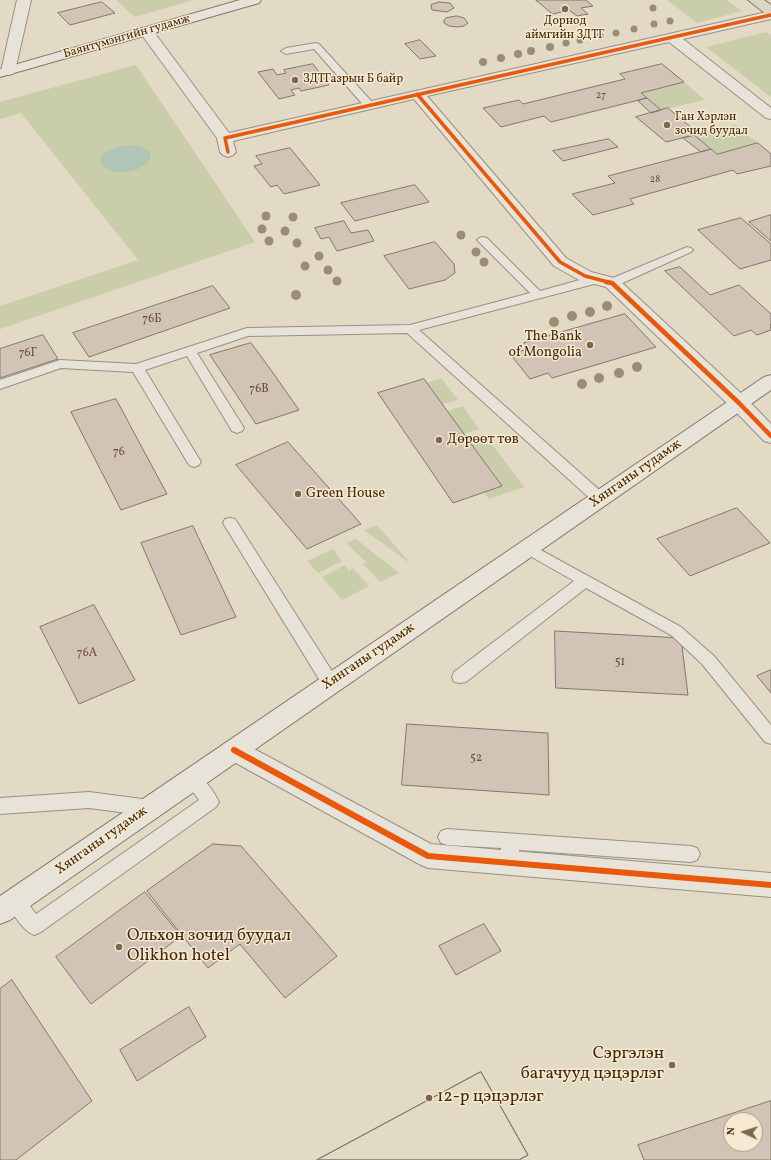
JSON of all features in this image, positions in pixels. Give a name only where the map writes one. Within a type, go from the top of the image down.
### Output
[{"type":"highway","points":[[755,0],[771,11]]},
{"type":"street","points":[[4,72],[24,0]]},
{"type":"street","name":"Баянтүмэнгийн гудамж","points":[[4,72],[254,0]]},
{"type":"street","points":[[146,31],[226,145],[369,105],[771,16]]},
{"type":"street","points":[[673,38],[771,115]]},
{"type":"street","points":[[417,94],[560,262],[576,272],[594,280],[612,283],[739,403],[771,436]]},
{"type":"street","name":"Хянганы гудамж","points":[[8,906],[771,381]]},
{"type":"street","points":[[234,750],[428,856],[510,852],[771,885]]},
{"type":"lane","points":[[286,51],[316,46],[369,105]]},
{"type":"lane","points":[[483,240],[538,295]]},
{"type":"lane","points":[[612,283],[687,250]]},
{"type":"lane","points":[[0,385],[60,364],[137,368],[247,332],[410,329],[594,280]]},
{"type":"lane","points":[[410,329],[600,499]]},
{"type":"lane","points":[[190,351],[237,428]]},
{"type":"lane","points":[[137,368],[194,462]]},
{"type":"lane","points":[[230,524],[331,684]]},
{"type":"lane","points":[[528,548],[676,631],[708,660],[771,736]]},
{"type":"lane","points":[[460,677],[586,580]]},
{"type":"lane","points":[[8,906],[34,926],[210,802],[192,779]]},
{"type":"lane","points":[[0,806],[89,800],[150,808]]},
{"type":"lane","points":[[447,836],[510,852],[691,854]]},
{"type":"green space","points":[[116,0],[193,0],[135,17]]},
{"type":"green space","points":[[667,0],[727,0],[742,11],[697,23]]},
{"type":"green space","points":[[766,32],[771,35],[771,97],[706,47]]},
{"type":"green space","points":[[136,65],[255,242],[0,329],[0,306],[138,260],[21,113],[0,119],[0,102]]},
{"type":"green space","points":[[684,82],[705,100],[661,110],[641,93]]},
{"type":"green space","points":[[735,125],[758,143],[717,154],[694,135]]},
{"type":"green space","points":[[441,378],[458,400],[442,404],[426,383]]},
{"type":"green space","points":[[463,406],[479,429],[464,434],[447,411]]},
{"type":"green space","points":[[489,440],[524,487],[489,499],[484,492],[502,486],[472,445]]},
{"type":"green space","points":[[377,525],[411,564],[364,530]]},
{"type":"green space","points":[[356,539],[399,573],[380,582],[363,564],[366,562],[346,543]]},
{"type":"green space","points":[[333,549],[342,561],[318,573],[307,561]]},
{"type":"green space","points":[[345,565],[349,571],[353,568],[369,586],[342,600],[322,577]]},
{"type":"shaded area","points":[[127,145],[143,147],[150,152],[150,159],[144,165],[135,170],[124,172],[112,171],[101,164],[100,160],[105,153],[115,148]]},
{"type":"building","name":"Дорнод аймгийн ЗДТГ","points":[[536,0],[586,0],[593,6],[581,8],[588,14],[577,16],[569,10],[553,14]]},
{"type":"building","points":[[102,2],[115,13],[70,25],[58,13]]},
{"type":"building","points":[[439,2],[450,3],[454,8],[447,12],[432,10],[431,5]]},
{"type":"building","points":[[457,16],[464,18],[468,23],[464,26],[457,27],[449,26],[444,23],[446,18]]},
{"type":"building","points":[[420,40],[436,56],[420,59],[405,44]]},
{"type":"building","name":"ЗДТГазрын Б байр","points":[[313,64],[329,85],[301,91],[299,88],[291,90],[295,95],[279,99],[258,72],[273,69],[277,75],[286,73],[284,70]]},
{"type":"building","points":[[662,64],[684,82],[641,93],[647,98],[551,122],[544,116],[501,127],[483,108],[519,100],[523,104],[625,79],[620,74]]},
{"type":"building","points":[[647,98],[661,110],[651,113],[638,101]]},
{"type":"building","name":"Ган Хэрлэн зочид буудал","points":[[668,108],[699,134],[666,142],[636,117]]},
{"type":"building","points":[[694,135],[711,149],[701,152],[683,138]]},
{"type":"building","points":[[609,139],[618,147],[563,161],[553,151]]},
{"type":"building","points":[[758,143],[771,154],[771,166],[737,174],[733,170],[630,199],[634,204],[593,215],[572,194],[615,183],[608,176],[711,149],[717,154]]},
{"type":"building","points":[[290,148],[320,185],[284,194],[277,185],[271,187],[254,166],[262,164],[256,156]]},
{"type":"building","points":[[415,185],[429,202],[355,221],[341,203]]},
{"type":"building","points":[[771,215],[771,241],[749,222]]},
{"type":"building","points":[[741,218],[771,244],[771,260],[740,269],[698,230]]},
{"type":"building","points":[[344,221],[351,233],[368,230],[374,241],[337,251],[329,237],[321,239],[315,228]]},
{"type":"building","points":[[435,242],[454,264],[455,273],[445,280],[409,289],[384,256]]},
{"type":"building","points":[[680,267],[710,295],[739,285],[771,314],[771,330],[757,335],[751,330],[734,336],[665,271]]},
{"type":"building","points":[[213,286],[230,308],[89,357],[73,333]]},
{"type":"building","name":"The Bank of Mongolia","points":[[625,314],[656,347],[552,378],[548,373],[530,379],[510,354],[528,349],[524,343]]},
{"type":"building","points":[[43,335],[58,359],[0,378],[0,349]]},
{"type":"building","points":[[251,343],[299,410],[256,424],[210,355]]},
{"type":"building","name":"Дөрөөт төв","points":[[424,379],[502,486],[453,503],[378,393]]},
{"type":"building","points":[[116,399],[167,494],[121,510],[71,412]]},
{"type":"building","name":"Green House","points":[[288,442],[361,524],[307,549],[236,465]]},
{"type":"building","points":[[737,508],[770,543],[690,576],[657,539]]},
{"type":"building","points":[[193,526],[236,617],[181,635],[141,543]]},
{"type":"building","points":[[94,605],[135,680],[79,704],[40,627]]},
{"type":"building","points":[[555,631],[681,638],[688,695],[556,688]]},
{"type":"building","points":[[771,670],[771,693],[757,676]]},
{"type":"building","points":[[407,724],[548,733],[549,795],[402,785]]},
{"type":"building","points":[[213,844],[241,846],[337,956],[285,998],[240,944],[208,968],[147,891]]},
{"type":"building","name":"Ольхон зочид буудал Olikhon hotel","points":[[145,892],[181,936],[91,1004],[56,957]]},
{"type":"building","points":[[484,924],[501,951],[456,975],[439,946]]},
{"type":"building","points":[[12,980],[92,1101],[16,1160],[0,1160],[0,989]]},
{"type":"building","points":[[189,1007],[206,1037],[137,1081],[120,1050]]},
{"type":"building","points":[[481,1072],[528,1155],[519,1160],[317,1160]]},
{"type":"building","points":[[481,1072],[528,1155],[519,1160],[317,1160]]},
{"type":"building","points":[[771,1101],[771,1160],[644,1160],[638,1145],[723,1117],[723,1152],[763,1152],[763,1112],[738,1112]]},
{"type":"cycle path","points":[[228,152],[225,138],[771,15]]},
{"type":"cycle path","points":[[417,94],[560,262],[585,276],[612,283],[739,403],[771,436]]},
{"type":"cycle path","points":[[234,750],[428,856],[771,885]]},
{"type":"place","name":"Дорнод аймгийн ЗДТГ","points":[[565,9]]},
{"type":"place","name":"ЗДТГазрын Б байр","points":[[295,80]]},
{"type":"place","name":"Ган Хэрлэн зочид буудал","points":[[667,125]]},
{"type":"place","name":"The Bank of Mongolia","points":[[590,345]]},
{"type":"place","name":"Дөрөөт төв","points":[[439,440]]},
{"type":"place","name":"Green House","points":[[298,494]]},
{"type":"place","name":"Ольхон зочид буудал Olikhon hotel","points":[[119,947]]},
{"type":"place","name":"Сэргэлэн багачууд цэцэрлэг","points":[[672,1065]]},
{"type":"place","name":"12-р цэцэрлэг","points":[[429,1098]]}]
